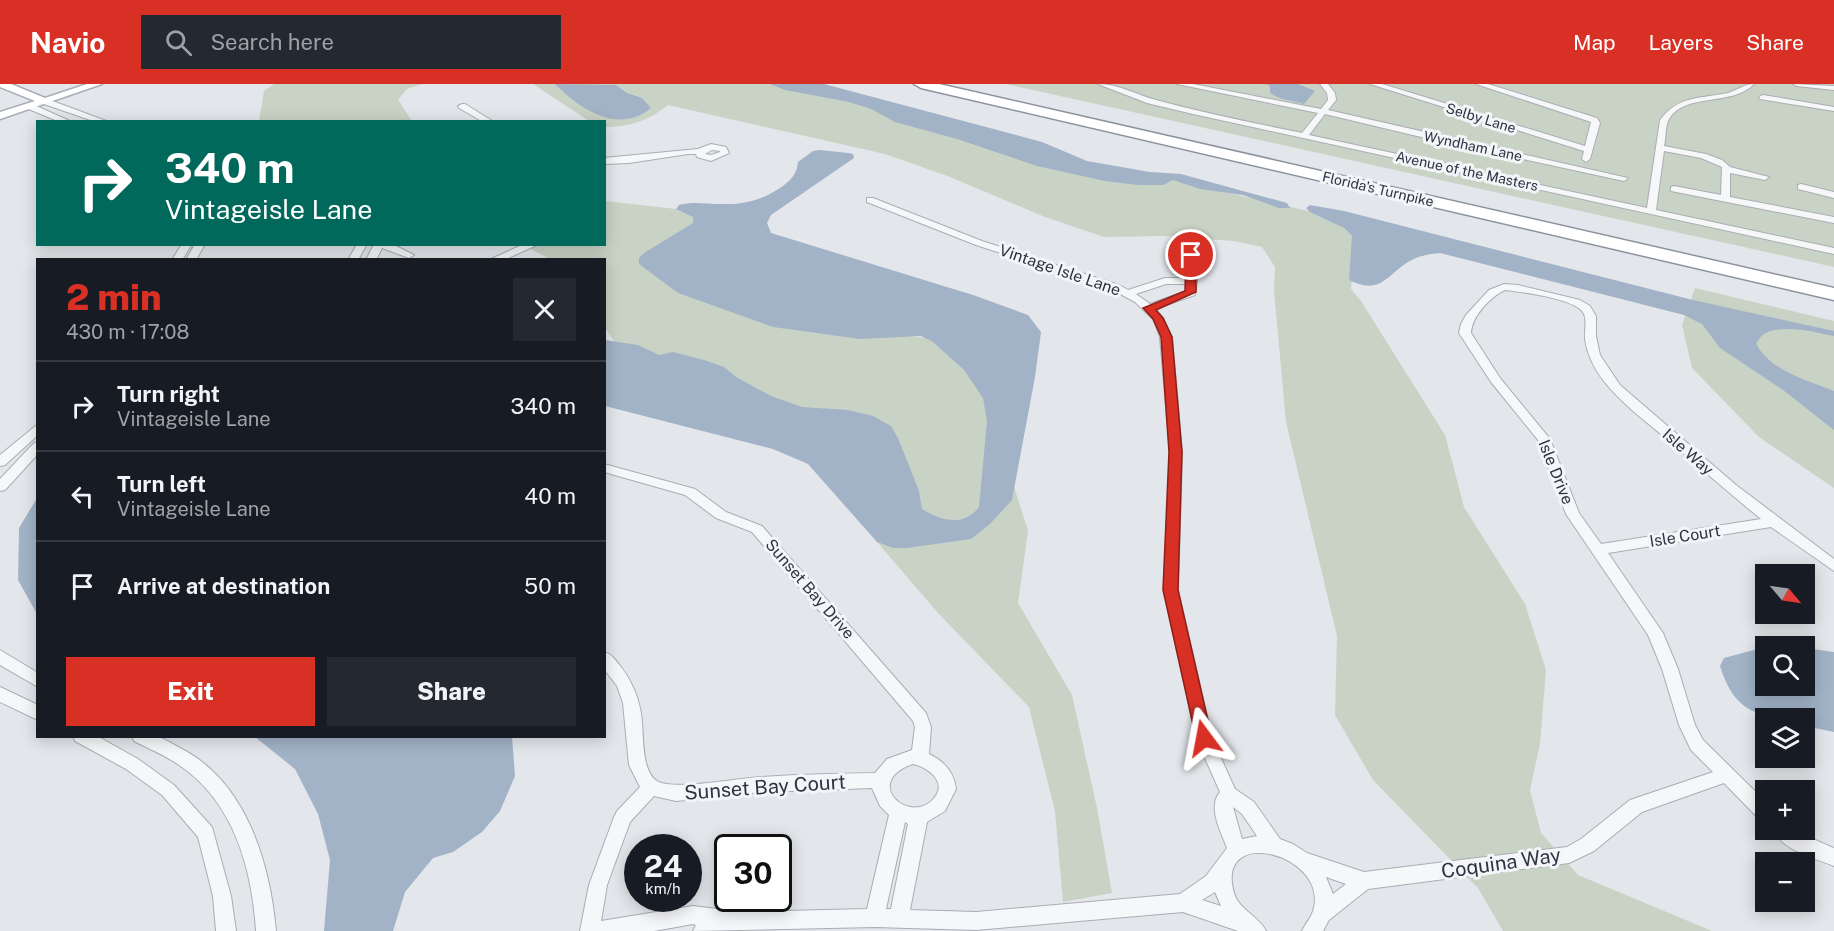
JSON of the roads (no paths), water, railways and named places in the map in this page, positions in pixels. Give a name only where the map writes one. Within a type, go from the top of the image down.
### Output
[{"type":"highway","name":"Florida's Turnpike","points":[[921,84],[1834,294]]},
{"type":"highway","name":"Florida's Turnpike","points":[[952,84],[1834,285]]},
{"type":"main road","points":[[2,84],[31,102]]},
{"type":"main road","points":[[0,116],[74,84]]},
{"type":"main road","points":[[0,108],[17,102],[45,101],[97,84]]},
{"type":"main road","points":[[0,95],[17,102]]},
{"type":"street","name":"Avenue of the Masters","points":[[1102,84],[1171,107],[1834,251]]},
{"type":"street","name":"Wyndham Lane","points":[[1181,84],[1323,111],[1417,134],[1624,178]]},
{"type":"street","points":[[1304,136],[1332,97],[1324,84]]},
{"type":"street","name":"Selby Lane","points":[[1374,84],[1589,150]]},
{"type":"street","points":[[1480,84],[1594,120],[1596,123],[1585,163],[1576,167]]},
{"type":"street","points":[[1651,211],[1664,120],[1675,108],[1694,101],[1741,91],[1750,84]]},
{"type":"street","points":[[1763,97],[1834,107],[1831,88],[1797,84]]},
{"type":"street","points":[[45,101],[99,120]]},
{"type":"street","points":[[31,102],[64,120]]},
{"type":"street","points":[[462,106],[486,120]]},
{"type":"street","points":[[1660,148],[1715,159],[1723,163],[1726,170],[1725,198]]},
{"type":"street","points":[[606,168],[674,151],[700,152]]},
{"type":"street","points":[[606,160],[628,162]]},
{"type":"street","points":[[1726,170],[1765,177]]},
{"type":"street","points":[[1801,187],[1834,195]]},
{"type":"street","points":[[1674,189],[1834,220]]},
{"type":"street","name":"Vintage Isle Lane","points":[[870,201],[970,240],[1101,282],[1128,293],[1149,308],[1158,318],[1166,337],[1176,452],[1171,590],[1204,738],[1229,794],[1248,808],[1274,845]]},
{"type":"street","points":[[386,246],[409,255]]},
{"type":"street","points":[[499,258],[529,246]]},
{"type":"street","points":[[1149,308],[1191,292],[1191,255]]},
{"type":"street","points":[[1128,293],[1165,281],[1192,281]]},
{"type":"street","name":"Isle Drive","points":[[1586,308],[1569,300],[1504,287],[1492,292],[1470,317],[1465,328],[1470,342],[1495,380],[1544,439],[1551,452],[1566,500],[1644,615],[1659,642],[1671,669],[1691,735],[1705,755],[1755,804]]},
{"type":"street","name":"Isle Way","points":[[1586,308],[1591,316],[1590,339],[1596,358],[1619,390],[1772,522],[1834,566]]},
{"type":"street","points":[[0,462],[36,430]]},
{"type":"street","points":[[0,487],[36,448]]},
{"type":"street","name":"Sunset Bay Drive","points":[[606,469],[690,492],[721,515],[756,529],[762,534],[920,718],[923,727],[920,758]]},
{"type":"street","name":"Isle Court","points":[[1598,550],[1772,522]]},
{"type":"street","points":[[0,656],[11,666],[36,680]]},
{"type":"street","points":[[590,931],[598,885],[624,817],[650,788],[640,777],[635,717],[627,689],[618,673],[606,660]]},
{"type":"street","points":[[0,694],[36,712]]},
{"type":"street","points":[[85,738],[132,764],[168,790],[206,833],[222,896],[226,931]]},
{"type":"street","points":[[144,738],[188,761],[228,801],[256,858],[266,931]]},
{"type":"street","points":[[920,758],[934,763],[942,770],[947,789],[938,806],[919,815],[898,812],[883,799],[881,780],[885,771],[893,764],[903,759],[920,758]]},
{"type":"street","name":"Coquina Way","points":[[1304,861],[1364,881],[1569,855],[1590,844],[1636,806],[1725,775]]},
{"type":"street","name":"Sunset Bay Court","points":[[650,788],[663,793],[676,793],[762,784],[881,780]]},
{"type":"street","name":"Vintage Isle Lane","points":[[1229,794],[1223,801],[1237,851]]},
{"type":"street","points":[[875,918],[898,812]]},
{"type":"street","points":[[898,919],[919,815]]},
{"type":"street","points":[[1796,840],[1834,857]]},
{"type":"street","points":[[1183,903],[1213,882],[1237,851],[1247,845],[1274,845],[1290,851],[1304,861],[1322,886],[1325,900],[1324,913],[1312,931]]},
{"type":"street","points":[[1224,866],[1222,880],[1225,896],[1233,911],[1251,928]]},
{"type":"street","points":[[1324,913],[1364,881]]},
{"type":"street","points":[[598,931],[693,915],[741,921],[875,918],[976,921],[1183,903],[1251,928]]},
{"type":"street","points":[[703,931],[741,921]]},
{"type":"water","points":[[555,84],[616,85],[627,93],[642,98],[651,108],[638,116],[626,119],[600,116],[576,102]]},
{"type":"water","points":[[770,84],[824,84],[1042,142],[1087,161],[1150,172],[1181,174],[1287,203],[1290,208],[1279,208],[1243,195],[1200,189],[1173,180],[1163,185],[1138,185],[1105,181],[1037,166],[957,139],[895,122],[871,109],[849,102],[785,90]]},
{"type":"water","points":[[1266,84],[1298,84],[1315,91],[1304,104],[1279,98],[1270,93],[1270,86]]},
{"type":"water","points":[[813,151],[853,154],[854,158],[771,215],[767,223],[771,233],[973,295],[1028,315],[1041,332],[1012,500],[990,524],[971,539],[893,548],[877,542],[808,464],[773,449],[606,406],[606,340],[638,345],[659,355],[673,352],[704,360],[724,367],[736,377],[771,396],[802,407],[848,410],[873,416],[891,426],[898,438],[919,491],[922,509],[937,517],[960,520],[979,507],[987,421],[983,398],[964,370],[933,342],[921,336],[860,339],[773,327],[678,293],[639,264],[639,258],[644,253],[693,223],[693,217],[676,209],[679,205],[737,204],[759,199],[787,183],[795,174],[798,162]]},
{"type":"water","points":[[1310,205],[1344,211],[1693,300],[1834,331],[1834,336],[1800,330],[1774,330],[1763,335],[1756,343],[1762,352],[1779,367],[1801,379],[1834,391],[1834,430],[1783,390],[1720,348],[1702,324],[1684,315],[1440,253],[1412,260],[1375,285],[1368,286],[1349,280],[1352,236],[1344,228],[1310,212],[1306,208]]},
{"type":"water","points":[[36,500],[36,612],[18,580],[19,528]]},
{"type":"water","points":[[1815,649],[1834,652],[1834,732],[1815,728],[1815,708],[1755,708],[1755,711],[1741,704],[1726,682],[1720,666],[1724,658],[1755,650],[1755,696],[1815,696]]},
{"type":"water","points":[[256,738],[512,738],[515,776],[500,811],[482,832],[453,852],[433,858],[405,892],[393,931],[324,931],[330,860],[318,814],[295,769]]}]
